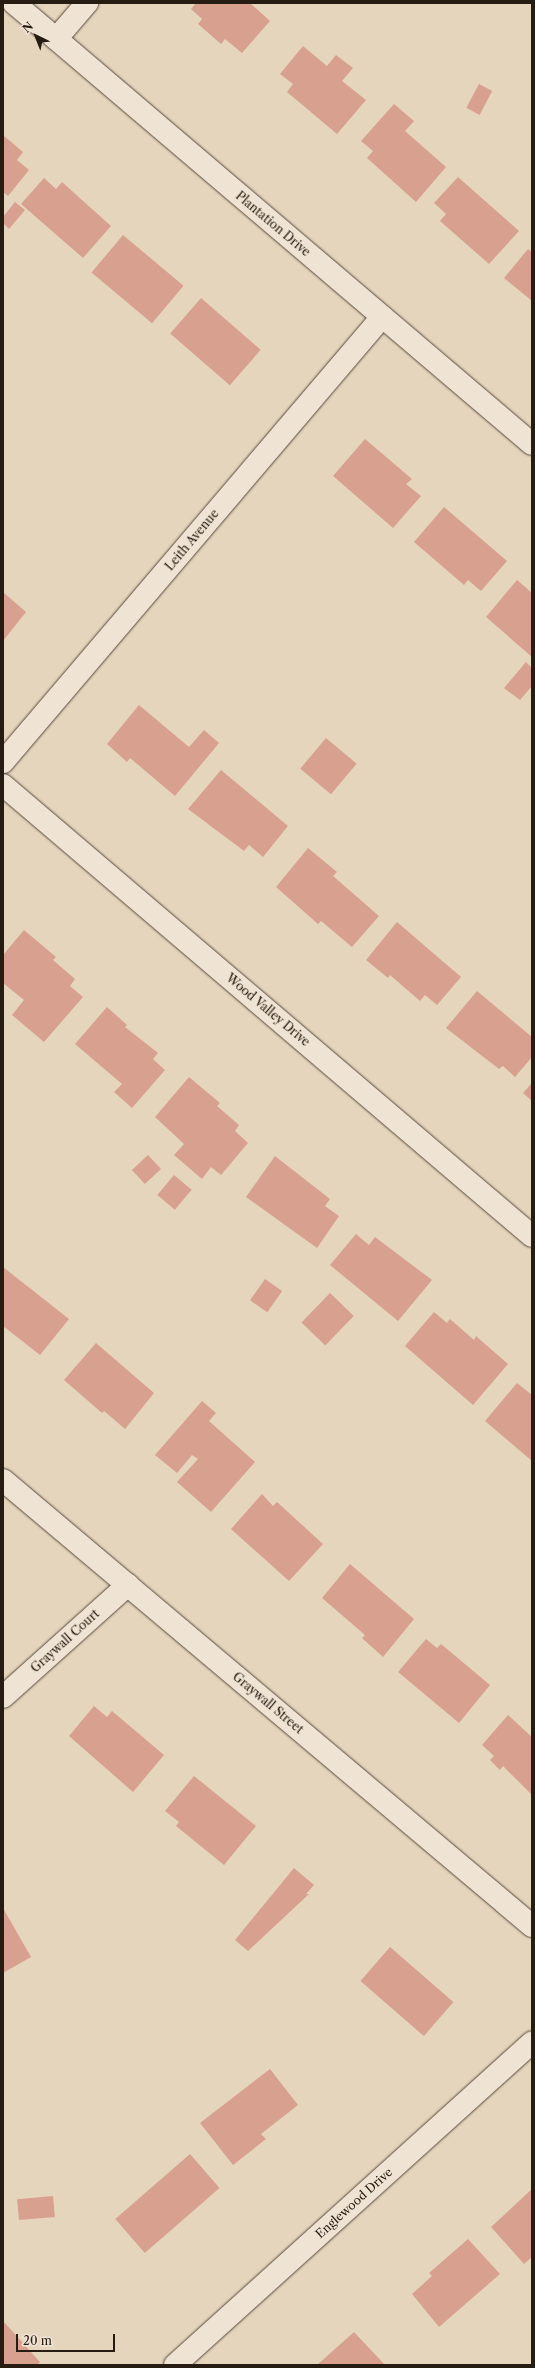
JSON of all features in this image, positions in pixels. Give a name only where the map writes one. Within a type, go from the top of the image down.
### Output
[{"type":"street","name":"Plantation Drive","points":[[14,3],[532,444]]},
{"type":"street","points":[[56,39],[87,3]]},
{"type":"street","name":"Leith Avenue","points":[[3,762],[382,317]]},
{"type":"street","name":"Wood Valley Drive","points":[[3,785],[532,1236]]},
{"type":"street","name":"Graywall Street","points":[[3,1480],[532,1926]]},
{"type":"street","name":"Graywall Court","points":[[3,1697],[128,1585]]},
{"type":"street","name":"Englewood Drive","points":[[175,2365],[532,2042]]},
{"type":"building","points":[[196,3],[250,3],[270,21],[242,53],[225,39],[221,44],[198,24],[202,19],[191,9]]},
{"type":"building","points":[[303,46],[327,66],[336,55],[353,68],[342,81],[366,100],[337,134],[287,92],[293,84],[280,74]]},
{"type":"building","points":[[479,84],[492,91],[480,115],[466,108]]},
{"type":"building","points":[[394,104],[414,121],[405,131],[446,167],[416,202],[367,158],[373,151],[361,141]]},
{"type":"building","points":[[3,135],[23,152],[17,160],[29,170],[8,196],[3,192]]},
{"type":"building","points":[[458,177],[519,231],[489,264],[440,221],[446,214],[434,203]]},
{"type":"building","points":[[44,178],[56,189],[62,182],[111,226],[83,258],[21,204]]},
{"type":"building","points":[[15,202],[25,210],[9,229],[3,223],[3,217]]},
{"type":"building","points":[[123,235],[184,286],[152,323],[92,273]]},
{"type":"building","points":[[528,249],[532,252],[532,301],[504,278]]},
{"type":"building","points":[[201,298],[261,350],[230,385],[170,333]]},
{"type":"building","points":[[365,439],[412,479],[406,484],[421,496],[393,528],[333,476]]},
{"type":"building","points":[[444,507],[507,561],[481,591],[468,580],[464,585],[414,542]]},
{"type":"building","points":[[517,580],[532,593],[532,657],[486,617]]},
{"type":"building","points":[[3,592],[26,612],[3,641]]},
{"type":"building","points":[[526,662],[532,668],[532,686],[520,700],[504,688]]},
{"type":"building","points":[[139,705],[189,747],[204,730],[219,743],[175,796],[130,758],[127,762],[107,744]]},
{"type":"building","points":[[326,738],[357,764],[331,794],[300,769]]},
{"type":"building","points":[[221,770],[288,826],[263,857],[249,845],[244,851],[188,809]]},
{"type":"building","points":[[308,848],[337,872],[333,876],[379,916],[352,947],[321,921],[318,924],[276,887]]},
{"type":"building","points":[[397,922],[461,977],[437,1005],[425,995],[420,1001],[390,975],[388,978],[366,960]]},
{"type":"building","points":[[24,930],[56,957],[53,960],[75,979],[70,986],[83,997],[44,1042],[12,1015],[24,1000],[3,983],[3,955]]},
{"type":"building","points":[[477,991],[532,1037],[532,1057],[515,1077],[503,1066],[499,1069],[446,1028]]},
{"type":"building","points":[[107,1007],[127,1025],[125,1027],[158,1053],[153,1059],[165,1070],[132,1108],[114,1092],[122,1084],[75,1044]]},
{"type":"building","points":[[189,1077],[220,1103],[217,1106],[239,1125],[235,1131],[248,1143],[221,1175],[211,1167],[202,1179],[174,1155],[184,1144],[155,1117]]},
{"type":"building","points":[[532,1083],[532,1101],[523,1093]]},
{"type":"building","points":[[148,1155],[161,1169],[145,1184],[132,1170]]},
{"type":"building","points":[[275,1156],[330,1199],[325,1206],[339,1216],[317,1248],[246,1197]]},
{"type":"building","points":[[174,1175],[192,1190],[175,1210],[157,1195]]},
{"type":"building","points":[[356,1234],[369,1245],[375,1237],[432,1280],[398,1321],[330,1265]]},
{"type":"building","points":[[3,1267],[69,1319],[40,1355],[3,1326]]},
{"type":"building","points":[[265,1279],[282,1291],[267,1312],[250,1300]]},
{"type":"building","points":[[330,1293],[354,1316],[325,1345],[302,1322]]},
{"type":"building","points":[[434,1312],[447,1323],[450,1319],[474,1340],[476,1336],[508,1364],[473,1405],[405,1346]]},
{"type":"building","points":[[96,1343],[154,1393],[125,1429],[104,1411],[102,1413],[64,1380]]},
{"type":"building","points":[[517,1383],[532,1395],[532,1461],[485,1421]]},
{"type":"building","points":[[202,1401],[216,1413],[209,1421],[255,1462],[211,1512],[177,1482],[198,1459],[192,1455],[177,1473],[155,1455]]},
{"type":"building","points":[[262,1494],[273,1506],[277,1502],[323,1544],[289,1581],[231,1529]]},
{"type":"building","points":[[350,1564],[414,1619],[383,1657],[362,1638],[365,1635],[322,1598]]},
{"type":"building","points":[[426,1639],[437,1648],[441,1644],[490,1685],[459,1723],[398,1672]]},
{"type":"building","points":[[94,1706],[107,1717],[112,1711],[164,1755],[133,1792],[69,1736]]},
{"type":"building","points":[[508,1715],[532,1737],[532,1795],[503,1766],[500,1770],[490,1760],[494,1756],[482,1745]]},
{"type":"building","points":[[194,1776],[256,1826],[224,1865],[176,1826],[179,1822],[165,1811]]},
{"type":"building","points":[[294,1868],[314,1885],[306,1894],[309,1894],[248,1951],[235,1940]]},
{"type":"building","points":[[3,1908],[31,1957],[3,1973]]},
{"type":"building","points":[[390,1947],[453,2002],[424,2036],[360,1981]]},
{"type":"building","points":[[270,2069],[298,2105],[261,2134],[266,2139],[233,2165],[200,2123]]},
{"type":"building","points":[[190,2154],[220,2188],[145,2253],[115,2219]]},
{"type":"building","points":[[532,2189],[532,2257],[524,2264],[491,2227]]},
{"type":"building","points":[[53,2196],[55,2217],[19,2220],[17,2199]]},
{"type":"building","points":[[468,2239],[500,2274],[439,2327],[412,2294],[432,2276],[429,2273]]},
{"type":"building","points":[[4,2322],[40,2362],[37,2365],[3,2365]]},
{"type":"building","points":[[354,2332],[385,2365],[317,2365]]}]
